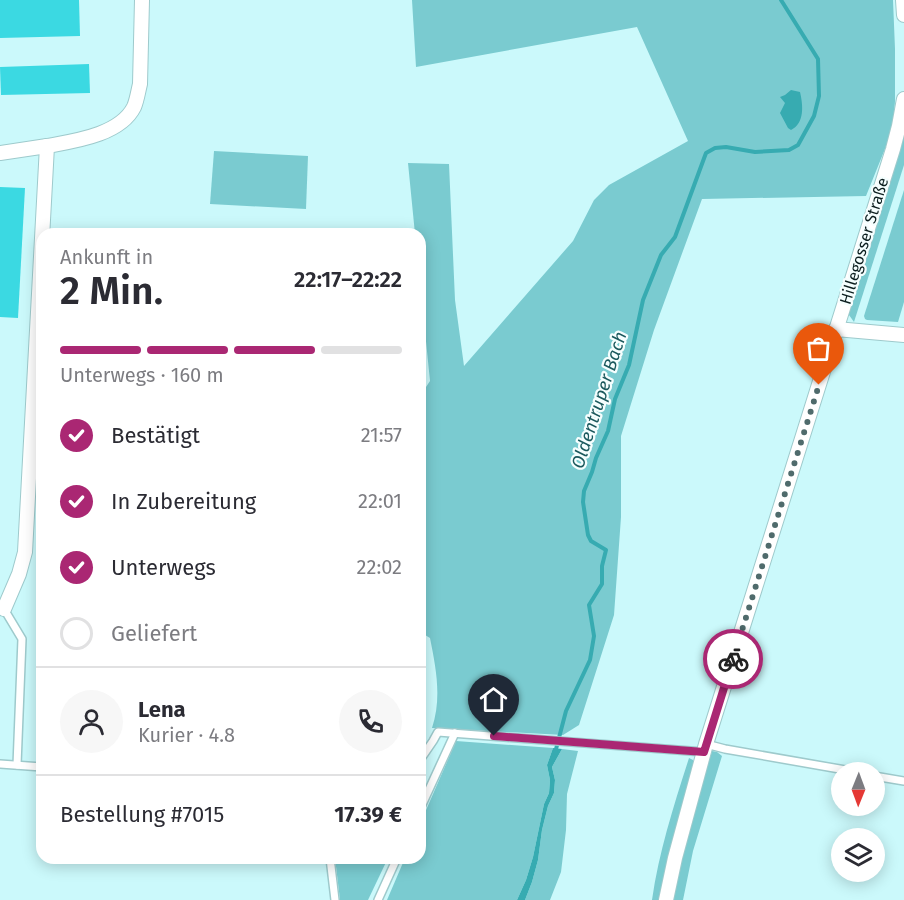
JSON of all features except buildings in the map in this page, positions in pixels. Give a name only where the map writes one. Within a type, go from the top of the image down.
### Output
[{"type":"street","points":[[0,153],[92,136],[114,127],[129,114],[137,98],[140,84],[142,0]]},
{"type":"street","points":[[903,0],[904,15]]},
{"type":"street","name":"Hillegosser Straße","points":[[666,900],[705,748],[893,149],[904,99]]},
{"type":"street","points":[[43,228],[47,146]]},
{"type":"street","points":[[836,330],[904,335]]},
{"type":"street","points":[[4,609],[19,574],[25,552],[36,349]]},
{"type":"lane","points":[[4,609],[22,639],[17,765]]},
{"type":"lane","points":[[426,753],[438,732],[725,749],[831,767]]},
{"type":"lane","points":[[426,796],[455,733]]},
{"type":"lane","points":[[0,764],[36,767]]},
{"type":"lane","points":[[885,778],[904,781]]},
{"type":"lane","points":[[331,864],[335,900]]},
{"type":"lane","points":[[378,900],[394,864]]},
{"type":"shaded area","points":[[412,0],[893,0],[895,101],[893,129],[866,196],[702,199],[654,330],[621,436],[621,517],[614,615],[579,725],[563,735],[432,728],[437,694],[430,638],[426,636],[426,387],[430,381],[426,341],[426,228],[414,228],[408,163],[449,164],[455,300],[464,366],[573,241],[594,200],[609,185],[688,141],[637,27],[416,67]]},
{"type":"shaded area","points":[[791,90],[800,92],[802,108],[799,123],[791,130],[780,113],[785,103],[780,97]]},
{"type":"shaded area","points":[[904,136],[904,165],[854,322],[849,311]]},
{"type":"shaded area","points":[[214,151],[308,156],[306,209],[210,204]]},
{"type":"shaded area","points":[[904,190],[904,302],[898,322],[867,320],[864,316]]},
{"type":"shaded area","points":[[456,741],[553,748],[547,765],[550,780],[549,793],[544,804],[533,857],[517,900],[387,900],[402,864],[426,864],[426,810]]},
{"type":"shaded area","points":[[553,748],[562,749],[552,767],[555,780],[554,793],[542,830],[532,882],[525,900],[517,900],[533,857],[544,804],[549,793],[550,780],[547,765]]},
{"type":"shaded area","points":[[562,749],[578,751],[567,794],[561,872],[550,900],[525,900],[538,860],[548,806],[554,793],[555,780],[552,767]]},
{"type":"shaded area","points":[[712,751],[722,756],[693,851],[683,900],[673,900],[689,826]]},
{"type":"shaded area","points":[[689,758],[693,760],[694,767],[660,900],[652,900],[663,846]]},
{"type":"shaded area","points":[[336,864],[385,864],[368,900],[340,900]]},
{"type":"waterway","name":"Oldentruper Bach","points":[[555,753],[566,711],[590,660],[594,636],[589,605],[602,584],[602,566],[606,550],[591,541],[588,535],[583,502],[584,491],[608,431],[615,399],[629,365],[643,300],[661,255],[675,237],[706,153],[715,148],[726,147],[755,152],[789,150],[798,145],[814,116],[819,96],[818,59],[781,0]]},
{"type":"way so far","points":[[733,659],[819,385]]},
{"type":"route","points":[[494,736],[704,752],[733,659]]}]
